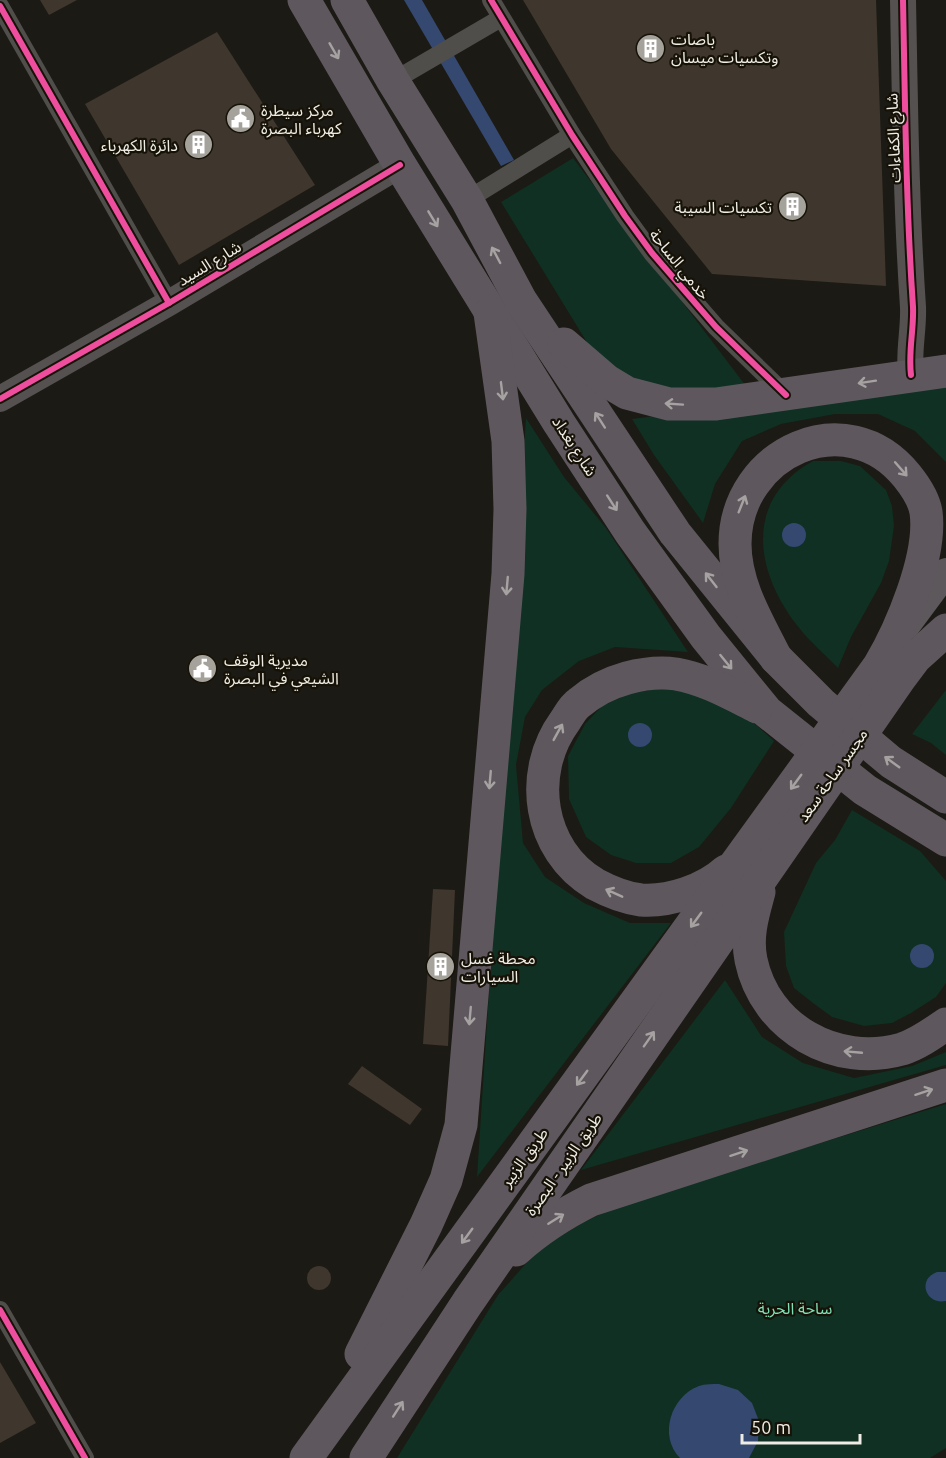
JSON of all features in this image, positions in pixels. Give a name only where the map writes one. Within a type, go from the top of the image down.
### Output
[{"type":"highway","name":"شارع بغداد","points":[[304,0],[400,165],[490,312],[630,532],[706,637],[767,712],[865,790],[934,834],[946,851]]},
{"type":"highway","points":[[347,0],[393,81],[467,200],[521,301],[675,533],[776,658],[821,703],[891,762],[944,796]]},
{"type":"highway","points":[[521,301],[582,362],[607,381],[627,393],[669,404],[716,404],[946,371]]},
{"type":"highway","points":[[305,1458],[370,1338],[426,1225],[446,1180],[461,1125],[508,574],[510,509],[508,441],[490,312]]},
{"type":"highway","points":[[776,658],[750,608],[739,577],[735,545],[736,520],[753,482],[778,458],[797,447],[814,441],[837,440],[858,443],[878,451],[897,463],[914,485],[925,509],[927,533],[896,662]]},
{"type":"highway","points":[[896,662],[946,630]]},
{"type":"highway","name":"مجسر ساحة سعد","points":[[753,864],[896,662]]},
{"type":"highway","points":[[767,712],[717,687],[676,674],[640,675],[609,683],[577,704],[550,746],[542,783],[544,813],[554,840],[570,864],[585,878],[626,898],[652,901],[685,893],[723,874],[753,864],[749,931],[750,958],[759,988],[777,1015],[796,1031],[822,1046],[846,1052],[877,1054],[904,1048],[931,1035],[946,1023]]},
{"type":"highway","name":"طريق الزبير","points":[[305,1458],[753,864]]},
{"type":"highway","name":"طريق الزبير - البصرة","points":[[366,1458],[753,864]]},
{"type":"highway","points":[[468,1302],[508,1257],[538,1230],[591,1200],[946,1085]]},
{"type":"main road","points":[[896,662],[946,572]]},
{"type":"main road","points":[[896,662],[946,616]]},
{"type":"street","name":"خدمي الساحة","points":[[490,0],[572,135],[625,216],[683,291],[750,362],[786,395]]},
{"type":"street","name":"شارع الكفاءات","points":[[903,0],[910,275],[914,329],[909,358],[911,375]]},
{"type":"street","points":[[0,6],[169,303]]},
{"type":"street","points":[[393,81],[501,18]]},
{"type":"street","points":[[467,200],[572,135]]},
{"type":"street","name":"شارع السيد","points":[[0,399],[169,303],[400,165]]},
{"type":"street","points":[[0,1310],[82,1450],[84,1458]]},
{"type":"green space","points":[[573,158],[749,390],[691,396],[633,386],[599,362],[501,202]]},
{"type":"green space","points":[[946,376],[946,462],[915,431],[878,414],[835,414],[781,424],[742,441],[715,484],[703,523],[654,455],[632,419]]},
{"type":"green space","points":[[526,418],[564,477],[606,528],[688,652],[615,647],[579,661],[542,690],[525,717],[516,765],[523,843],[545,877],[584,903],[630,923],[671,923],[477,1177]]},
{"type":"green space","points":[[813,461],[841,461],[860,466],[886,490],[892,506],[894,526],[889,561],[881,583],[851,637],[838,668],[804,634],[785,608],[773,585],[766,562],[763,539],[766,517],[775,496],[790,477]]},
{"type":"green space","points":[[658,689],[681,690],[742,712],[774,741],[731,808],[699,847],[671,863],[636,863],[611,855],[586,837],[569,799],[568,756],[585,724],[602,706],[630,693]]},
{"type":"green space","points":[[946,690],[946,755],[931,743],[912,734]]},
{"type":"green space","points":[[852,810],[920,851],[946,881],[946,983],[936,997],[892,1023],[864,1026],[832,1017],[794,988],[786,966],[784,932],[816,863],[835,840]]},
{"type":"green space","points":[[725,980],[762,1037],[803,1063],[854,1078],[912,1066],[946,1052],[946,1065],[581,1170]]},
{"type":"green space","name":"ساحة الحرية","points":[[946,1104],[946,1448],[930,1458],[397,1458],[498,1295],[538,1250],[584,1222],[618,1206]]},
{"type":"water","points":[[404,0],[422,0],[514,160],[501,166]]},
{"type":"water","points":[[794,523],[802,527],[806,535],[802,543],[794,547],[786,543],[782,535],[786,527]]},
{"type":"water","points":[[640,723],[648,727],[652,735],[648,743],[640,747],[632,743],[628,735],[632,727]]},
{"type":"water","points":[[922,944],[930,948],[934,956],[930,964],[922,968],[914,964],[910,956],[914,948]]},
{"type":"water","points":[[937,1272],[946,1272],[946,1301],[933,1299],[926,1291],[927,1280]]},
{"type":"water","points":[[719,1384],[738,1390],[752,1403],[759,1421],[758,1441],[749,1458],[680,1458],[673,1449],[670,1439],[669,1428],[675,1407],[689,1391],[701,1385]]},
{"type":"building","points":[[40,0],[77,0],[49,15]]},
{"type":"building","points":[[523,0],[876,0],[886,286],[712,274],[611,149]]},
{"type":"building","name":"دائرة الكهرباء","points":[[217,32],[315,185],[179,265],[85,104]]},
{"type":"building","name":"محطة غسل السيارات","points":[[433,889],[455,890],[448,1046],[423,1044]]},
{"type":"building","points":[[362,1066],[422,1109],[410,1125],[348,1084]]},
{"type":"building","points":[[319,1266],[328,1269],[331,1278],[328,1287],[319,1290],[310,1287],[307,1278],[310,1269]]},
{"type":"building","points":[[0,1362],[36,1423],[0,1443]]},
{"type":"cycle path","points":[[491,0],[572,135],[652,253],[716,327],[786,395]]},
{"type":"cycle path","points":[[903,0],[907,192],[913,307],[911,375]]},
{"type":"cycle path","points":[[0,6],[169,303]]},
{"type":"cycle path","points":[[0,399],[169,303],[400,165]]},
{"type":"cycle path","points":[[0,1310],[85,1458]]},
{"type":"place","name":"باصات وتكسيات ميسان","points":[[650,48]]},
{"type":"place","name":"مركز سيطرة كهرباء البصرة","points":[[240,119]]},
{"type":"place","name":"دائرة الكهرباء","points":[[199,145]]},
{"type":"place","name":"تكسيات السيبة","points":[[793,207]]},
{"type":"place","name":"مديرية الوقف الشيعي في البصرة","points":[[203,669]]},
{"type":"place","name":"محطة غسل السيارات","points":[[440,967]]}]
